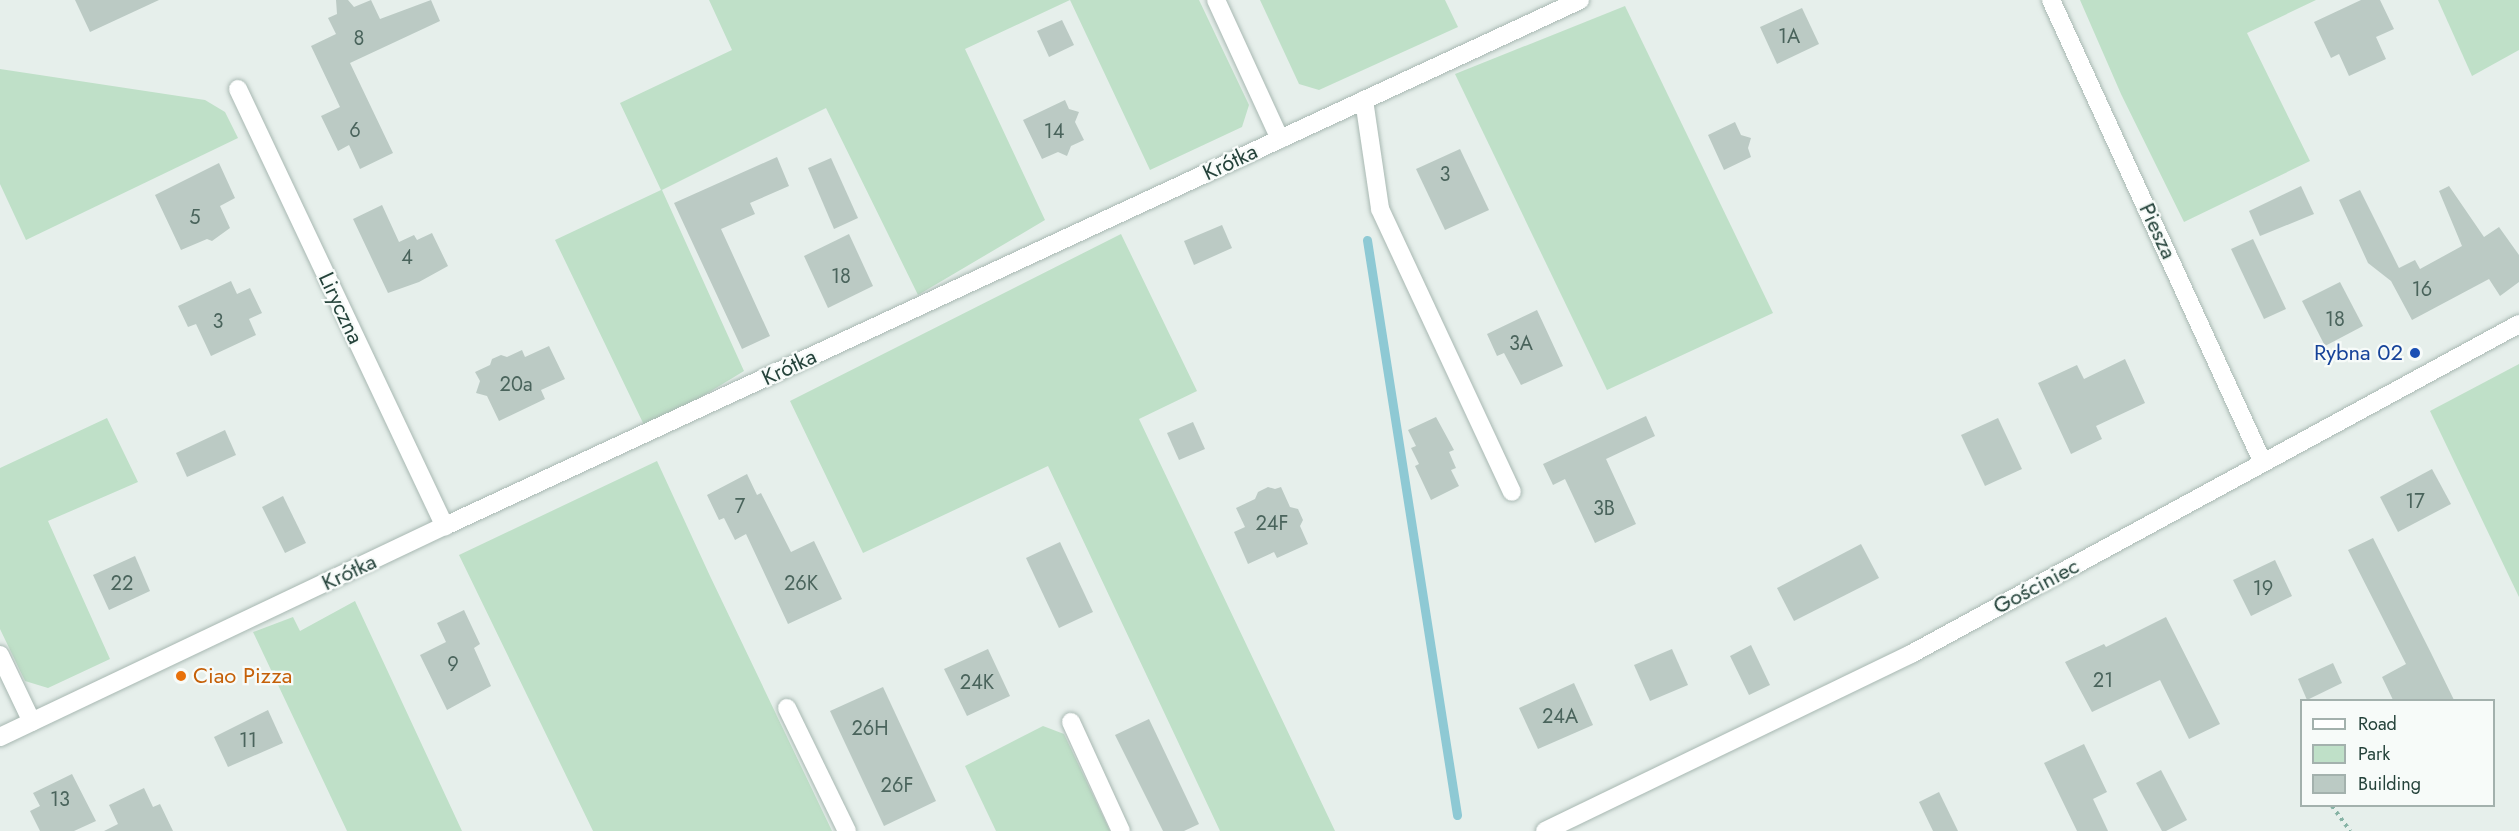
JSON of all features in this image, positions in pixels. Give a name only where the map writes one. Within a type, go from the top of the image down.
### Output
[{"type":"street","points":[[1216,0],[1280,139]]},
{"type":"street","name":"Krótka","points":[[0,737],[445,526],[1580,0]]},
{"type":"street","name":"Piesza","points":[[2051,0],[2263,463]]},
{"type":"street","name":"Liryczna","points":[[238,89],[445,526]]},
{"type":"street","points":[[1364,100],[1380,209],[1512,492]]},
{"type":"street","name":"Gościniec","points":[[1545,831],[1911,654],[2519,324]]},
{"type":"street","points":[[0,656],[32,722]]},
{"type":"street","points":[[787,708],[847,831]]},
{"type":"street","points":[[1071,722],[1121,831]]},
{"type":"path","points":[[2333,807],[2350,831]]},
{"type":"green space","points":[[709,0],[1070,0],[965,49],[1045,220],[918,295],[826,108],[662,190],[744,371],[688,405],[644,425],[555,240],[661,190],[620,103],[732,50]]},
{"type":"green space","points":[[1070,0],[1199,0],[1249,105],[1242,127],[1150,170]]},
{"type":"green space","points":[[1260,0],[1445,0],[1458,27],[1319,90],[1299,84]]},
{"type":"green space","points":[[2080,0],[2316,0],[2247,33],[2310,161],[2184,222],[2121,94]]},
{"type":"green space","points":[[2438,0],[2519,0],[2519,50],[2472,76]]},
{"type":"green space","points":[[1625,6],[1773,313],[1607,390],[1455,74]]},
{"type":"green space","points":[[0,69],[205,100],[225,112],[238,138],[26,240],[0,184]]},
{"type":"green space","points":[[1121,234],[1197,391],[1139,419],[1335,831],[1220,831],[1048,466],[863,553],[790,401]]},
{"type":"green space","points":[[2519,364],[2519,597],[2430,411]]},
{"type":"green space","points":[[107,418],[138,482],[48,521],[110,659],[48,688],[25,681],[0,629],[0,468]]},
{"type":"green space","points":[[657,461],[832,831],[593,831],[459,555]]},
{"type":"green space","points":[[355,601],[462,831],[347,831],[253,632],[293,617],[300,631]]},
{"type":"green space","points":[[1043,726],[1064,734],[1110,831],[996,831],[965,766]]},
{"type":"building","points":[[75,0],[159,0],[90,32]]},
{"type":"building","points":[[336,0],[348,0],[354,7],[371,0],[380,19],[431,0],[440,21],[350,63],[393,153],[360,169],[349,145],[338,151],[321,116],[340,107],[311,46],[336,34],[328,18],[337,14]]},
{"type":"building","points":[[2361,0],[2380,0],[2394,29],[2376,37],[2386,59],[2349,76],[2339,54],[2331,58],[2314,22]]},
{"type":"building","points":[[1802,8],[1819,44],[1777,64],[1760,27]]},
{"type":"building","points":[[1062,20],[1074,45],[1049,57],[1037,31]]},
{"type":"building","points":[[1065,100],[1069,109],[1079,112],[1075,122],[1084,140],[1071,146],[1067,156],[1058,152],[1042,159],[1023,120]]},
{"type":"building","points":[[1735,122],[1741,135],[1751,138],[1748,148],[1751,157],[1724,170],[1708,135]]},
{"type":"building","points":[[1460,149],[1489,210],[1445,230],[1416,169]]},
{"type":"building","points":[[777,157],[789,186],[750,203],[755,214],[721,229],[770,336],[742,349],[674,203]]},
{"type":"building","points":[[831,158],[858,218],[834,229],[808,168]]},
{"type":"building","points":[[219,163],[235,198],[220,206],[230,228],[212,241],[207,239],[181,250],[155,195]]},
{"type":"building","points":[[2301,186],[2314,214],[2260,236],[2249,211]]},
{"type":"building","points":[[2449,186],[2484,237],[2499,227],[2519,255],[2519,282],[2500,296],[2489,279],[2412,320],[2391,281],[2368,263],[2339,200],[2360,190],[2399,268],[2415,260],[2420,269],[2462,246],[2439,191]]},
{"type":"building","points":[[382,205],[399,242],[414,235],[417,240],[432,233],[448,266],[419,282],[388,293],[353,219]]},
{"type":"building","points":[[1222,225],[1232,248],[1194,265],[1184,241]]},
{"type":"building","points":[[849,234],[873,286],[828,308],[804,256]]},
{"type":"building","points":[[2253,239],[2286,309],[2264,319],[2231,249]]},
{"type":"building","points":[[231,281],[237,294],[250,288],[262,313],[249,319],[256,335],[211,356],[196,324],[188,327],[178,306]]},
{"type":"building","points":[[2340,282],[2363,326],[2325,346],[2302,301]]},
{"type":"building","points":[[1537,310],[1563,366],[1521,385],[1504,353],[1497,356],[1487,334]]},
{"type":"building","points":[[549,346],[565,379],[541,390],[545,399],[499,421],[487,396],[476,393],[480,381],[475,372],[490,365],[492,359],[501,355],[507,357],[522,350],[525,357]]},
{"type":"building","points":[[2125,359],[2145,403],[2096,426],[2102,439],[2071,454],[2038,383],[2077,365],[2084,379]]},
{"type":"building","points":[[1646,416],[1655,436],[1606,459],[1636,524],[1595,543],[1565,479],[1553,485],[1543,464]]},
{"type":"building","points":[[1436,417],[1454,450],[1449,452],[1456,468],[1451,470],[1459,486],[1431,500],[1415,466],[1419,464],[1411,448],[1416,446],[1408,430]]},
{"type":"building","points":[[1998,418],[2022,469],[1985,486],[1961,435]]},
{"type":"building","points":[[1193,422],[1205,449],[1179,460],[1167,433]]},
{"type":"building","points":[[225,430],[236,455],[187,477],[176,453]]},
{"type":"building","points":[[2432,469],[2451,504],[2398,532],[2380,497]]},
{"type":"building","points":[[747,474],[757,495],[761,493],[791,552],[814,541],[842,599],[788,624],[746,534],[735,540],[724,518],[719,520],[707,495]]},
{"type":"building","points":[[1268,487],[1275,489],[1281,487],[1290,507],[1298,509],[1303,520],[1300,526],[1308,544],[1277,558],[1274,552],[1248,564],[1234,532],[1245,527],[1236,508],[1255,499],[1258,492]]},
{"type":"building","points":[[283,496],[306,543],[285,553],[262,507]]},
{"type":"building","points":[[2373,538],[2454,699],[2393,699],[2382,677],[2406,664],[2348,550]]},
{"type":"building","points":[[1060,542],[1093,612],[1059,628],[1026,558]]},
{"type":"building","points":[[1861,544],[1879,578],[1794,621],[1777,588]]},
{"type":"building","points":[[135,556],[150,591],[109,610],[93,575]]},
{"type":"building","points":[[2275,560],[2292,596],[2251,616],[2233,580]]},
{"type":"building","points":[[464,610],[480,644],[474,648],[491,686],[447,710],[420,655],[446,642],[437,623]]},
{"type":"building","points":[[2166,617],[2220,724],[2189,739],[2160,680],[2092,712],[2065,662],[2104,644],[2106,647]]},
{"type":"building","points":[[1751,645],[1770,685],[1749,695],[1730,656]]},
{"type":"building","points":[[988,649],[1010,696],[967,716],[944,669]]},
{"type":"building","points":[[1672,649],[1688,685],[1650,701],[1634,665]]},
{"type":"building","points":[[2333,663],[2342,683],[2307,699],[2298,679]]},
{"type":"building","points":[[1574,683],[1593,725],[1538,749],[1519,708]]},
{"type":"building","points":[[883,687],[936,801],[884,826],[830,711]]},
{"type":"building","points":[[268,710],[283,743],[228,767],[214,737]]},
{"type":"building","points":[[1149,719],[1199,824],[1184,831],[1163,831],[1115,735]]},
{"type":"building","points":[[2084,744],[2107,792],[2093,799],[2108,831],[2077,831],[2044,763]]},
{"type":"building","points":[[2161,770],[2187,820],[2166,831],[2162,831],[2136,783]]},
{"type":"building","points":[[72,774],[96,821],[74,831],[40,831],[30,811],[40,806],[33,793]]},
{"type":"building","points":[[144,788],[153,807],[160,804],[173,831],[104,831],[118,824],[109,805]]},
{"type":"building","points":[[1939,792],[1958,831],[1933,831],[1919,802]]},
{"type":"waterway","points":[[1367,240],[1457,815]]},
{"type":"place","name":"Rybna 02","points":[[2415,353]]},
{"type":"place","name":"Ciao Pizza","points":[[181,676]]}]
